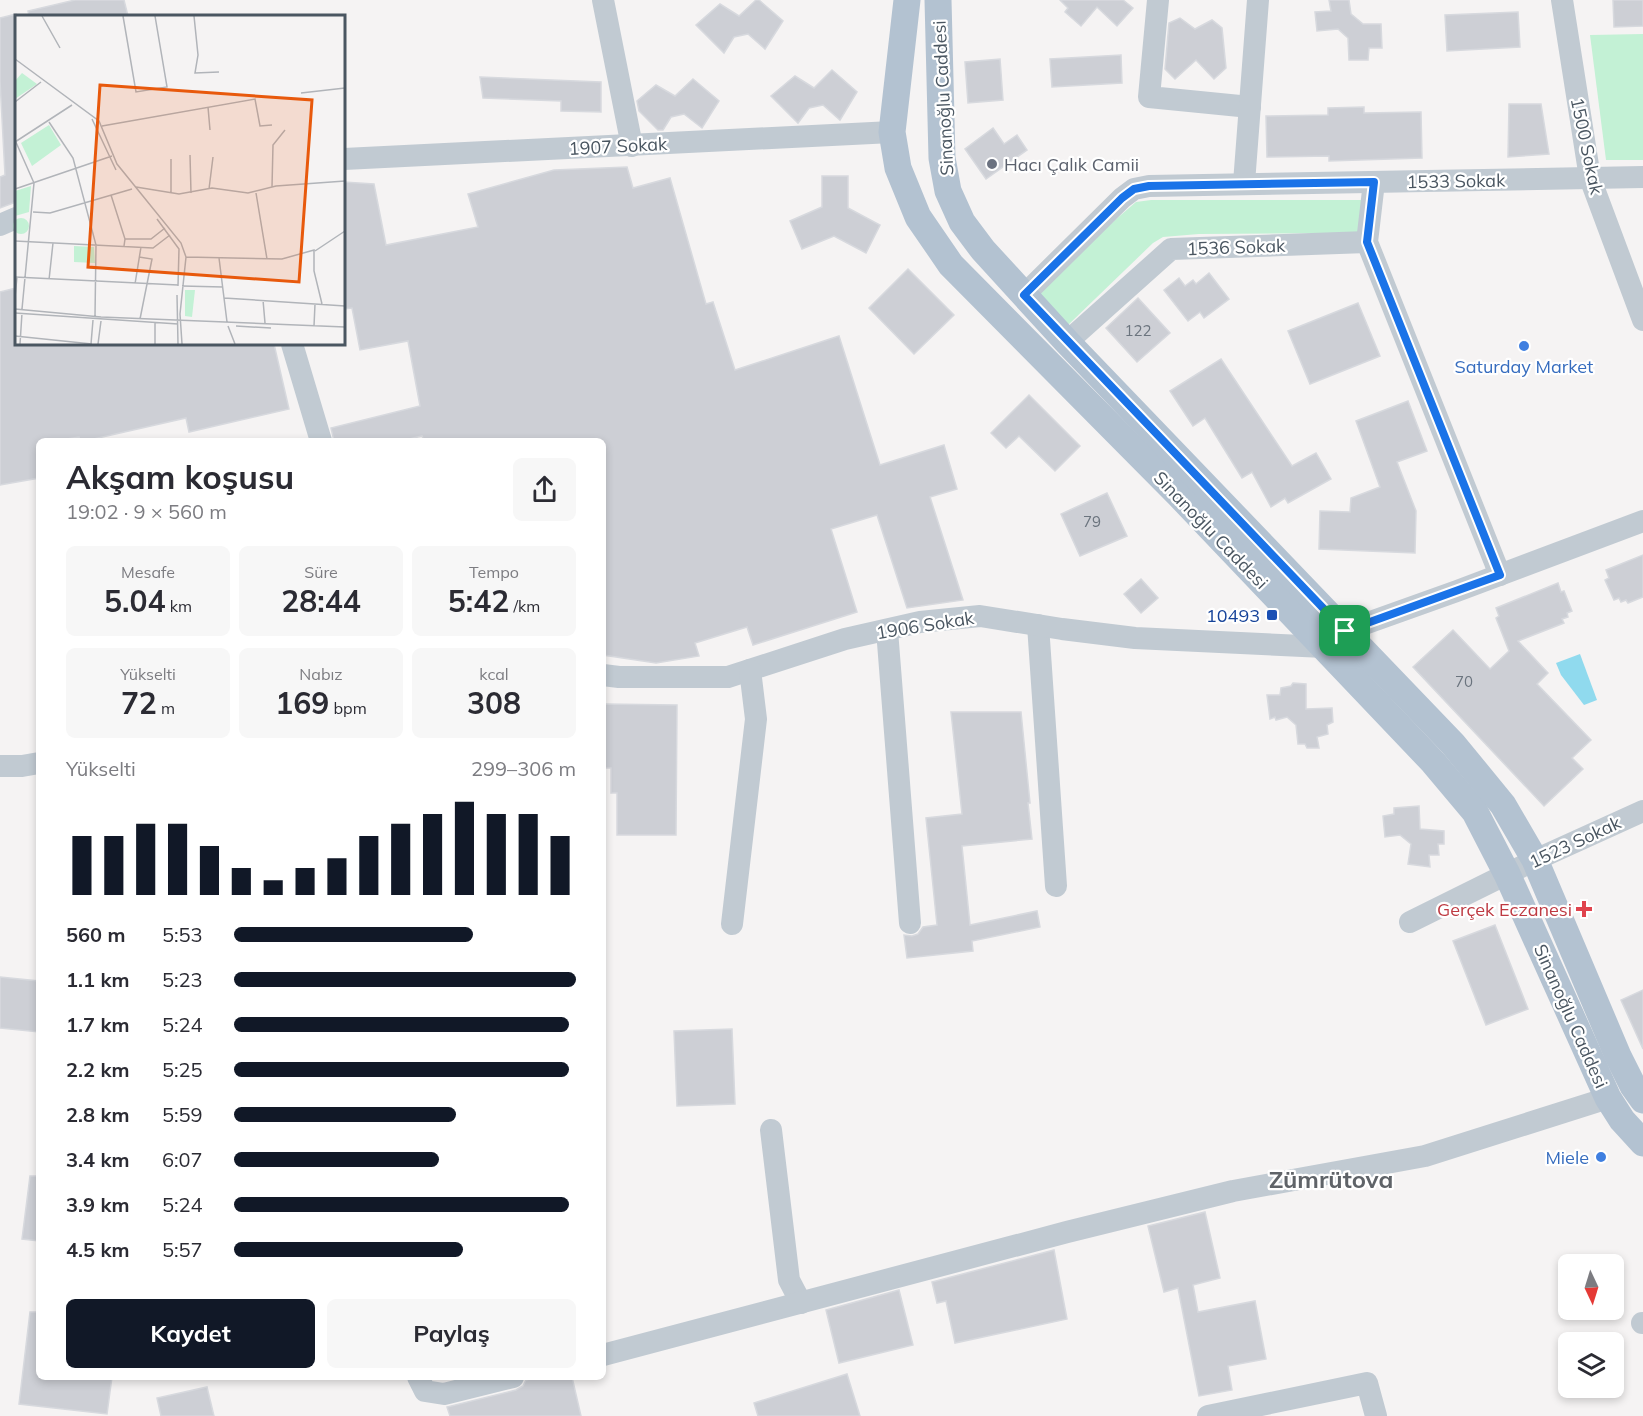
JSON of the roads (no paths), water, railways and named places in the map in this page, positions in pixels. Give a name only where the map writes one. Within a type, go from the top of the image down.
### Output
[{"type":"main road","name":"Si̇nanoğlu Caddesi","points":[[907,0],[892,132],[898,168],[918,217],[951,265],[1179,495],[1433,762],[1475,812],[1507,874],[1608,1098],[1633,1134],[1643,1143]]},
{"type":"main road","name":"Si̇nanoğlu Caddesi","points":[[938,0],[942,158],[948,191],[962,222],[1067,342],[1453,744],[1503,805],[1535,860],[1618,1056],[1643,1100]]},
{"type":"street","points":[[603,0],[632,146]]},
{"type":"street","points":[[1158,0],[1149,97],[1250,107]]},
{"type":"street","points":[[1244,183],[1258,0]]},
{"type":"street","name":"1500 Sokak","points":[[1562,0],[1590,178],[1643,320]]},
{"type":"street","name":"1907 Sokak","points":[[345,159],[892,132]]},
{"type":"street","name":"1533 Sokak","points":[[1024,295],[1122,198],[1134,189],[1149,186],[1643,177]]},
{"type":"street","points":[[1374,182],[1367,242],[1500,575]]},
{"type":"street","points":[[0,225],[15,218]]},
{"type":"street","name":"1536 Sokak","points":[[1067,342],[1171,249],[1367,242]]},
{"type":"street","points":[[292,345],[320,438]]},
{"type":"street","points":[[1345,631],[1643,521]]},
{"type":"street","name":"1906 Sokak","points":[[606,675],[728,677],[845,639],[920,622],[980,616],[1135,638],[1324,647]]},
{"type":"street","points":[[1038,625],[1056,886]]},
{"type":"street","points":[[886,630],[910,923]]},
{"type":"street","points":[[732,924],[756,719],[750,670]]},
{"type":"street","points":[[0,766],[36,764]]},
{"type":"street","name":"1523 Sokak","points":[[1410,922],[1535,860],[1643,811]]},
{"type":"street","points":[[606,1354],[1067,1232],[1233,1191],[1425,1156],[1608,1098]]},
{"type":"street","points":[[771,1130],[789,1280],[801,1303]]},
{"type":"street","points":[[420,1380],[425,1391],[444,1394],[501,1380]]},
{"type":"street","points":[[1208,1416],[1367,1383],[1376,1416]]},
{"type":"water","points":[[1580,654],[1597,700],[1584,705],[1561,675],[1556,663]]},
{"type":"place","name":"Hacı Çalık Camii","points":[[992,164]]},
{"type":"place","name":"Saturday Market","points":[[1524,346]]},
{"type":"place","name":"10493","points":[[1272,615]]},
{"type":"place","name":"Gerçek Eczanesi","points":[[1584,909]]},
{"type":"place","name":"Miele","points":[[1601,1157]]},
{"type":"district","name":"Zümrütova","points":[[1331,1179]]}]
